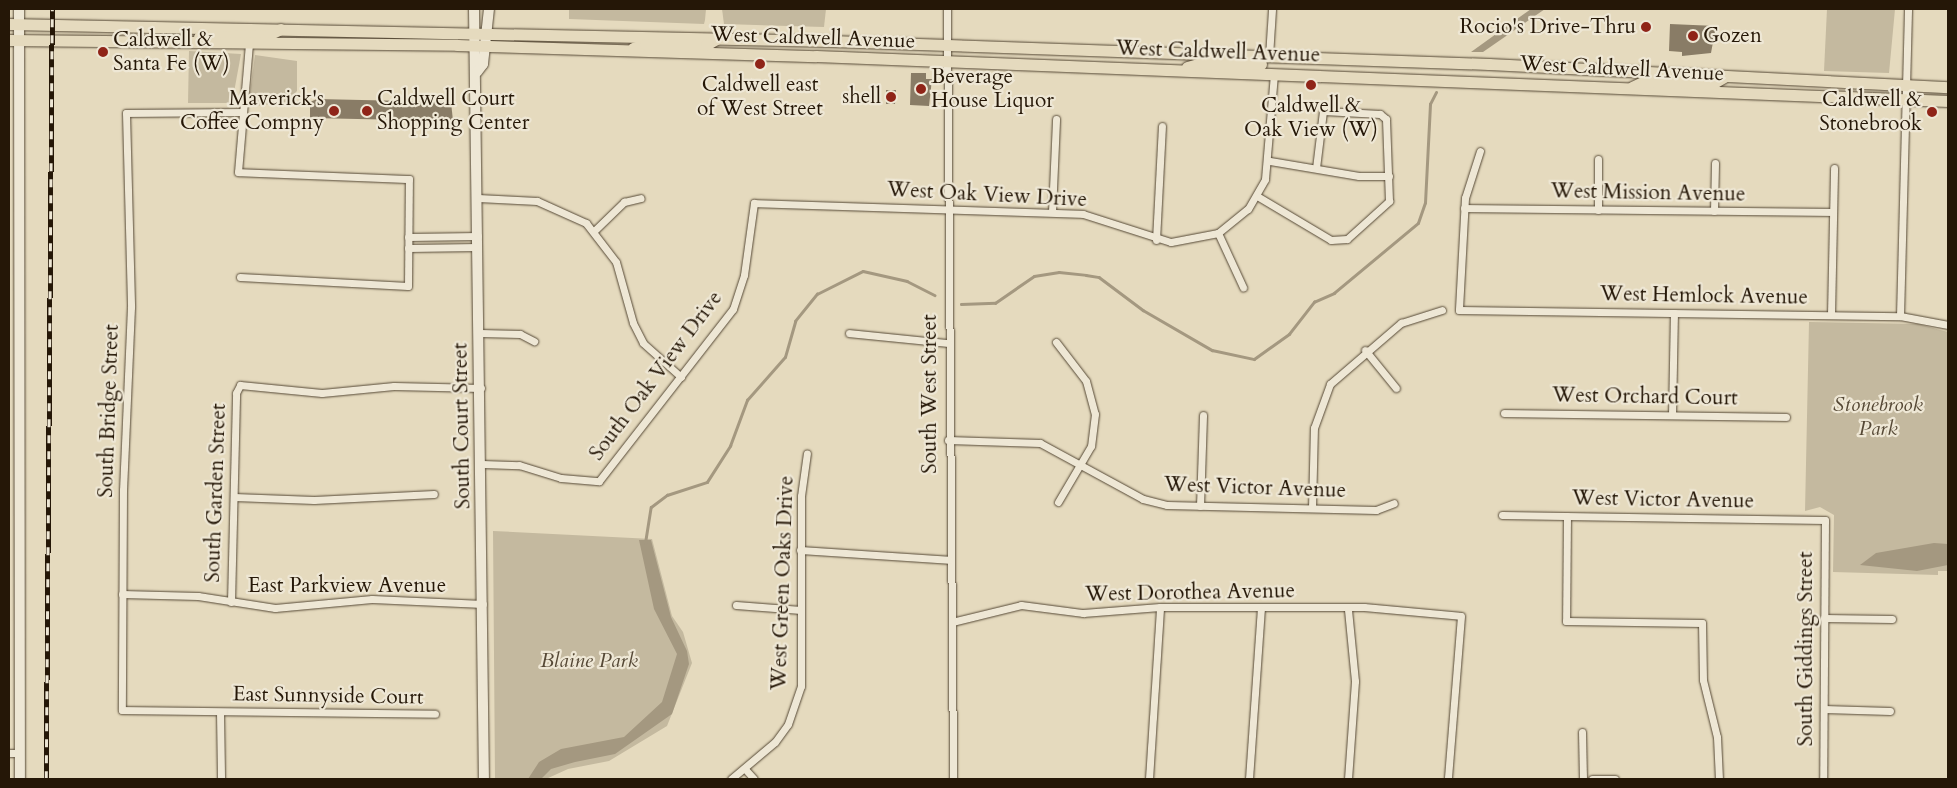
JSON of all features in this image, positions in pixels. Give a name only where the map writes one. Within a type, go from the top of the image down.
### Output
[{"type":"main road","name":"West Caldwell Avenue","points":[[14,24],[474,30],[945,45],[1269,56],[1948,87]]},
{"type":"main road","points":[[13,40],[178,42],[208,35],[268,35],[282,27]]},
{"type":"main road","points":[[626,51],[645,44],[706,45],[718,38]]},
{"type":"main road","name":"West Caldwell Avenue","points":[[178,42],[480,46],[944,61],[1948,101]]},
{"type":"main road","points":[[1179,70],[1202,62],[1262,64],[1269,56]]},
{"type":"main road","points":[[1629,88],[1645,81],[1712,84],[1726,76]]},
{"type":"street","points":[[19,9],[14,24],[13,40],[20,779]]},
{"type":"street","name":"South Court Street","points":[[474,9],[474,30],[480,46]]},
{"type":"street","name":"South Court Street","points":[[484,779],[478,72],[480,46],[487,31],[489,9]]},
{"type":"street","name":"South West Street","points":[[946,9],[944,61],[947,209],[949,560],[952,622],[954,779]]},
{"type":"street","points":[[1269,56],[1272,9]]},
{"type":"street","points":[[1900,316],[1904,99],[1908,9]]},
{"type":"street","points":[[240,277],[408,286],[409,179],[238,172],[240,112],[249,44]]},
{"type":"street","points":[[1274,73],[1270,161],[1257,196],[1340,242],[1382,209],[1389,201],[1388,122],[1380,114],[1323,111],[1316,168]]},
{"type":"street","name":"South Bridge Street","points":[[122,710],[122,594],[131,325],[126,113],[240,112]]},
{"type":"street","points":[[1052,212],[1056,119]]},
{"type":"street","points":[[1156,240],[1162,126]]},
{"type":"street","points":[[1464,208],[1480,151]]},
{"type":"street","points":[[1598,158],[1598,210]]},
{"type":"street","points":[[1270,161],[1359,176],[1389,176]]},
{"type":"street","points":[[1714,211],[1715,163]]},
{"type":"street","points":[[1831,315],[1834,168]]},
{"type":"street","name":"West Oak View Drive","points":[[754,203],[1052,212],[1106,220],[1156,240],[1186,242],[1218,233],[1238,219],[1257,196]]},
{"type":"street","points":[[478,198],[552,204],[594,231],[616,262],[633,323],[643,343],[682,377]]},
{"type":"street","points":[[594,231],[624,202],[641,198]]},
{"type":"street","name":"South Oak View Drive","points":[[482,464],[519,465],[561,478],[599,481],[682,377],[733,309],[744,275],[754,203]]},
{"type":"street","name":"West Hemlock Avenue","points":[[1464,208],[1459,310],[1900,316],[1948,325]]},
{"type":"street","name":"West Mission Avenue","points":[[1464,208],[1832,212]]},
{"type":"street","points":[[1218,233],[1243,287]]},
{"type":"street","points":[[408,237],[478,241]]},
{"type":"street","points":[[408,248],[478,241]]},
{"type":"street","points":[[1312,508],[1317,412],[1330,384],[1365,350],[1401,323],[1442,310]]},
{"type":"street","points":[[1672,415],[1674,313]]},
{"type":"street","points":[[480,333],[520,334],[534,341]]},
{"type":"street","points":[[849,333],[947,343]]},
{"type":"street","points":[[1056,342],[1086,381],[1092,401],[1095,430],[1082,463],[1058,502]]},
{"type":"street","points":[[1365,350],[1396,388]]},
{"type":"street","name":"South Garden Street","points":[[231,602],[236,393],[240,385],[322,393],[394,386],[481,388]]},
{"type":"street","name":"West Orchard Court","points":[[1504,412],[1786,417]]},
{"type":"street","points":[[1200,506],[1203,415]]},
{"type":"street","name":"West Victor Avenue","points":[[948,440],[1025,440],[1082,463],[1143,499],[1200,506],[1376,510],[1394,502]]},
{"type":"street","name":"West Green Oaks Drive","points":[[731,779],[775,742],[797,700],[801,610],[800,550],[807,452]]},
{"type":"street","points":[[234,497],[314,500],[434,494]]},
{"type":"street","name":"West Victor Avenue","points":[[1502,515],[1825,520]]},
{"type":"street","points":[[1567,516],[1566,620],[1702,623],[1703,680],[1717,737],[1719,779]]},
{"type":"street","name":"South Giddings Street","points":[[1823,779],[1825,520]]},
{"type":"street","points":[[800,550],[949,560]]},
{"type":"street","name":"East Parkview Avenue","points":[[122,594],[178,594],[275,608],[363,599],[483,604]]},
{"type":"street","points":[[736,605],[801,610]]},
{"type":"street","name":"West Dorothea Avenue","points":[[952,622],[1021,605],[1083,613],[1160,607],[1348,609],[1461,616],[1448,779]]},
{"type":"street","points":[[1149,779],[1160,607]]},
{"type":"street","points":[[1249,779],[1261,609]]},
{"type":"street","points":[[1348,609],[1356,681],[1348,779]]},
{"type":"street","points":[[1824,618],[1892,619]]},
{"type":"street","points":[[1824,709],[1890,711]]},
{"type":"street","name":"East Sunnyside Court","points":[[122,710],[435,714]]},
{"type":"street","points":[[220,712],[221,779]]},
{"type":"street","points":[[1582,732],[1583,779]]},
{"type":"street","points":[[9,753],[20,753]]},
{"type":"street","points":[[745,769],[754,779]]},
{"type":"street","points":[[1592,779],[1615,779]]},
{"type":"green space","points":[[569,9],[706,9],[704,24],[569,19]]},
{"type":"green space","points":[[722,9],[826,9],[824,27],[724,24]]},
{"type":"green space","points":[[1827,9],[1895,9],[1889,73],[1824,71]]},
{"type":"green space","points":[[189,51],[241,54],[232,103],[188,103]]},
{"type":"green space","points":[[255,55],[297,61],[297,91],[286,102],[248,107]]},
{"type":"green space","name":"Stonebrook Park","points":[[1809,322],[1918,324],[1948,332],[1948,571],[1938,571],[1938,575],[1833,572],[1834,515],[1820,507],[1805,511]]},
{"type":"green space","name":"Blaine Park","points":[[493,531],[652,539],[672,616],[683,632],[692,663],[667,726],[609,761],[568,769],[546,779],[495,779]]},
{"type":"shaded area","points":[[1531,9],[1545,9],[1483,52],[1471,52]]},
{"type":"shaded area","points":[[639,540],[651,540],[671,617],[687,651],[689,664],[672,714],[615,754],[551,769],[541,779],[528,779],[539,762],[561,749],[624,737],[662,702],[677,654],[654,609]]},
{"type":"shaded area","points":[[1934,543],[1948,544],[1948,565],[1917,571],[1860,565],[1876,553]]},
{"type":"building","name":"Gozen","points":[[1670,24],[1716,26],[1711,53],[1682,56],[1682,52],[1669,51]]},
{"type":"building","name":"Beverage House Liquor","points":[[911,73],[926,73],[926,79],[932,79],[929,106],[910,105]]},
{"type":"building","name":"shell","points":[[886,90],[896,90],[895,104],[886,104]]},
{"type":"building","name":"Caldwell Court Shopping Center","points":[[317,99],[451,102],[453,121],[310,118],[310,102]]},
{"type":"waterway","points":[[961,304],[995,303],[1034,276],[1059,272],[1099,277],[1143,310],[1212,350],[1254,359],[1289,334],[1314,302],[1334,293],[1418,223],[1425,203],[1430,104],[1436,92]]},
{"type":"waterway","points":[[645,543],[651,507],[667,495],[707,482],[730,446],[747,400],[785,357],[795,321],[817,294],[863,271],[907,281],[935,295]]},
{"type":"railway","points":[[46,779],[52,9]]},
{"type":"place","name":"Rocio's Drive-Thru","points":[[1646,27]]},
{"type":"place","name":"Gozen","points":[[1693,36]]},
{"type":"place","name":"Caldwell & Santa Fe (W)","points":[[103,52]]},
{"type":"place","name":"Caldwell east of West Street","points":[[760,64]]},
{"type":"place","name":"Caldwell & Oak View (W)","points":[[1311,85]]},
{"type":"place","name":"Beverage House Liquor","points":[[921,89]]},
{"type":"place","name":"shell","points":[[891,97]]},
{"type":"place","name":"Maverick's Coffee Compny","points":[[334,111]]},
{"type":"place","name":"Caldwell Court Shopping Center","points":[[367,111]]},
{"type":"place","name":"Caldwell & Stonebrook","points":[[1932,112]]}]
